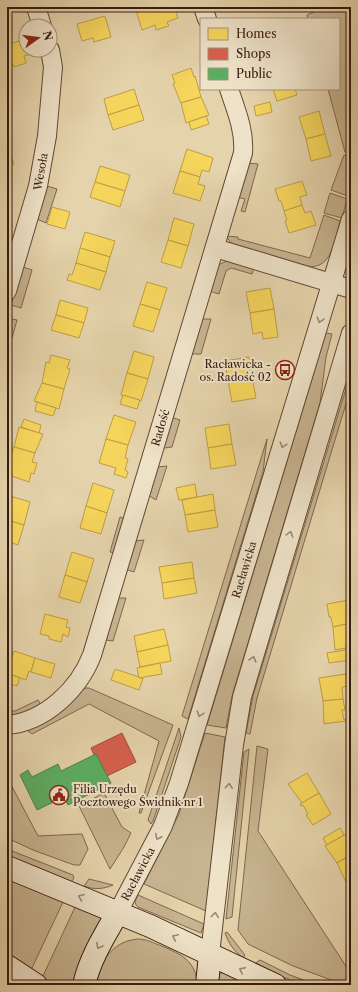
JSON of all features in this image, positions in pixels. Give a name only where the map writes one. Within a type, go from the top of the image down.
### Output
[{"type":"street","points":[[36,7],[39,18]]},
{"type":"street","points":[[203,7],[207,18]]},
{"type":"street","name":"Wesoła","points":[[7,291],[38,186],[47,136],[53,67],[51,58]]},
{"type":"street","name":"Radość","points":[[7,725],[18,724],[31,719],[57,703],[76,684],[90,661],[243,153],[243,135],[229,90]]},
{"type":"street","name":"Racławicka","points":[[118,912],[157,839],[175,796],[351,219]]},
{"type":"street","points":[[215,248],[351,289]]},
{"type":"street","points":[[207,985],[234,740],[242,697],[351,333]]},
{"type":"street","points":[[7,867],[118,912],[275,985]]},
{"type":"street","points":[[84,985],[88,970],[96,951],[118,912]]},
{"type":"street","points":[[7,966],[36,985]]},
{"type":"shaded area","points":[[325,7],[351,7],[351,154],[345,152],[328,90],[340,90],[340,18],[308,18],[307,15]]},
{"type":"shaded area","points":[[344,155],[351,157],[351,186],[348,196],[331,190]]},
{"type":"shaded area","points":[[248,163],[258,164],[245,212],[241,211],[245,199],[237,197]]},
{"type":"shaded area","points":[[47,186],[57,189],[46,223],[37,219]]},
{"type":"shaded area","points":[[330,193],[347,199],[342,218],[324,213]]},
{"type":"shaded area","points":[[324,215],[340,221],[331,252],[322,263],[315,266],[307,266],[231,243],[226,236],[238,237],[238,239],[310,258]]},
{"type":"shaded area","points":[[227,261],[254,268],[252,274],[231,268],[226,271],[219,294],[209,291],[218,265]]},
{"type":"shaded area","points":[[23,267],[32,270],[21,308],[11,305]]},
{"type":"shaded area","points":[[8,318],[17,320],[12,338],[7,336]]},
{"type":"shaded area","points":[[202,319],[211,319],[201,354],[191,354]]},
{"type":"shaded area","points":[[326,333],[332,334],[326,357],[320,403],[232,696],[226,728],[207,725]]},
{"type":"shaded area","points":[[351,372],[351,387],[257,698],[250,734],[246,733],[253,696]]},
{"type":"shaded area","points":[[174,418],[180,420],[172,447],[164,448],[162,447],[170,420]]},
{"type":"shaded area","points":[[267,439],[263,472],[188,719],[182,716]]},
{"type":"shaded area","points":[[167,466],[156,500],[148,495],[156,467]]},
{"type":"shaded area","points":[[120,517],[125,519],[115,553],[110,552]]},
{"type":"shaded area","points":[[144,540],[134,572],[125,569],[134,541]]},
{"type":"shaded area","points":[[117,598],[126,598],[113,641],[106,640]]},
{"type":"shaded area","points":[[86,688],[173,725],[141,813],[139,813],[159,741],[89,704],[32,734],[27,730],[80,690]]},
{"type":"shaded area","points":[[38,700],[41,705],[30,711],[7,717],[7,711],[15,711]]},
{"type":"shaded area","points":[[179,728],[181,737],[151,824],[148,820]]},
{"type":"shaded area","points":[[205,733],[225,737],[206,911],[144,884],[179,814]]},
{"type":"shaded area","points":[[257,746],[268,749],[258,831],[351,974],[351,985],[345,985],[293,966],[248,944],[238,930]]},
{"type":"shaded area","points":[[249,749],[232,917],[226,919],[244,752]]},
{"type":"shaded area","points":[[7,777],[38,836],[82,834],[88,849],[80,865],[74,865],[33,850],[7,838]]},
{"type":"shaded area","points":[[104,793],[122,827],[131,833],[110,869],[79,806]]},
{"type":"shaded area","points":[[7,849],[73,875],[74,878],[71,882],[7,857]]},
{"type":"shaded area","points":[[7,878],[64,900],[31,970],[7,955]]},
{"type":"shaded area","points":[[89,879],[113,885],[99,888],[84,886]]},
{"type":"shaded area","points":[[138,895],[204,924],[201,933],[136,906],[135,903]]},
{"type":"shaded area","points":[[76,905],[101,916],[102,919],[76,985],[53,985],[42,978]]},
{"type":"shaded area","points":[[227,932],[245,955],[243,958],[230,944],[225,933]]},
{"type":"shaded area","points":[[137,939],[150,941],[181,956],[191,964],[198,985],[97,985],[97,979],[101,966],[109,954],[119,945]]},
{"type":"shaded area","points":[[260,960],[290,975],[317,985],[302,985],[255,965]]},
{"type":"shaded area","points":[[223,972],[235,977],[232,985],[217,985],[219,974]]},
{"type":"building: Homes","points":[[135,7],[174,7],[178,18],[167,22],[169,26],[156,30],[155,25],[142,30]]},
{"type":"building: Homes","points":[[105,16],[111,37],[94,42],[93,38],[82,41],[77,24]]},
{"type":"building: Homes","points":[[18,41],[18,58],[25,58],[26,63],[14,67],[14,65],[7,67],[7,42],[9,44]]},
{"type":"building: Homes","points":[[191,68],[201,97],[181,103],[173,84],[175,83],[172,75]]},
{"type":"building: Homes","points":[[134,89],[139,105],[108,115],[104,99]]},
{"type":"building: Homes","points":[[273,90],[295,90],[297,95],[277,101]]},
{"type":"building: Homes","points":[[201,97],[209,115],[186,123],[181,103]]},
{"type":"building: Homes","points":[[270,102],[272,112],[256,116],[254,106]]},
{"type":"building: Homes","points":[[139,105],[144,120],[113,130],[108,115]]},
{"type":"building: Homes","points":[[319,111],[325,134],[306,139],[299,117]]},
{"type":"building: Homes","points":[[206,116],[209,124],[191,130],[189,122]]},
{"type":"building: Homes","points":[[325,134],[331,156],[311,161],[306,139]]},
{"type":"building: Homes","points":[[7,146],[14,164],[7,166]]},
{"type":"building: Homes","points":[[187,149],[213,158],[209,172],[202,170],[200,177],[180,171]]},
{"type":"building: Homes","points":[[100,166],[130,175],[125,191],[95,182]]},
{"type":"building: Homes","points":[[180,171],[200,177],[198,184],[205,186],[200,201],[173,193]]},
{"type":"building: Homes","points":[[302,181],[307,195],[300,197],[302,205],[284,211],[275,189]]},
{"type":"building: Homes","points":[[95,182],[125,191],[120,207],[90,197]]},
{"type":"building: Homes","points":[[302,205],[305,213],[311,211],[316,225],[289,233],[285,221],[287,220],[284,211]]},
{"type":"building: Homes","points":[[52,207],[70,212],[65,229],[47,224]]},
{"type":"building: Homes","points":[[174,218],[194,224],[188,246],[168,240]]},
{"type":"building: Homes","points":[[85,232],[115,241],[110,257],[80,248]]},
{"type":"building: Homes","points":[[168,240],[188,246],[181,268],[161,262]]},
{"type":"building: Homes","points":[[80,248],[110,257],[106,272],[76,263]]},
{"type":"building: Homes","points":[[76,263],[106,272],[100,290],[67,280],[69,274],[72,275]]},
{"type":"building: Homes","points":[[147,282],[167,288],[160,310],[140,304]]},
{"type":"building: Homes","points":[[270,288],[274,309],[250,313],[246,292]]},
{"type":"building: Homes","points":[[60,300],[88,308],[84,323],[56,315]]},
{"type":"building: Homes","points":[[140,304],[160,310],[153,332],[133,326]]},
{"type":"building: Homes","points":[[274,309],[278,337],[263,339],[262,332],[253,334],[250,313]]},
{"type":"building: Homes","points":[[56,315],[84,323],[79,338],[51,330]]},
{"type":"building: Homes","points":[[134,351],[154,357],[148,379],[127,373]]},
{"type":"building: Homes","points":[[51,355],[70,360],[67,368],[70,369],[64,389],[42,383],[46,362],[49,363]]},
{"type":"building: Homes","points":[[249,357],[252,377],[228,381],[225,361]]},
{"type":"building: Homes","points":[[127,373],[148,379],[141,401],[121,395]]},
{"type":"building: Homes","points":[[252,377],[256,398],[232,402],[228,381]]},
{"type":"building: Homes","points":[[42,383],[64,389],[59,409],[34,401]]},
{"type":"building: Homes","points":[[123,395],[140,400],[137,409],[120,404]]},
{"type":"building: Homes","points":[[37,402],[56,408],[53,416],[35,411]]},
{"type":"building: Homes","points":[[114,415],[136,422],[128,445],[106,439]]},
{"type":"building: Homes","points":[[24,419],[41,425],[39,433],[21,427]]},
{"type":"building: Homes","points":[[229,424],[232,444],[208,448],[205,428]]},
{"type":"building: Homes","points":[[19,427],[43,434],[35,453],[14,447]]},
{"type":"building: Homes","points":[[106,439],[128,445],[125,458],[128,459],[125,470],[128,472],[126,478],[114,474],[116,468],[99,463]]},
{"type":"building: Homes","points":[[232,444],[236,465],[211,469],[208,448]]},
{"type":"building: Homes","points":[[14,447],[35,453],[32,462],[37,463],[34,474],[31,473],[29,482],[9,475],[11,468],[7,466]]},
{"type":"building: Homes","points":[[93,483],[114,490],[107,513],[86,506]]},
{"type":"building: Homes","points":[[195,484],[197,497],[179,500],[176,488]]},
{"type":"building: Homes","points":[[213,494],[215,510],[185,515],[182,500]]},
{"type":"building: Homes","points":[[7,495],[30,502],[24,525],[7,520]]},
{"type":"building: Homes","points":[[86,506],[107,513],[101,534],[80,528]]},
{"type":"building: Homes","points":[[215,510],[218,527],[188,532],[185,515]]},
{"type":"building: Homes","points":[[7,520],[24,525],[18,545],[7,541]]},
{"type":"building: Homes","points":[[351,536],[351,558],[348,537]]},
{"type":"building: Homes","points":[[72,552],[94,559],[87,582],[65,575]]},
{"type":"building: Homes","points":[[192,562],[194,578],[162,583],[159,567]]},
{"type":"building: Homes","points":[[65,575],[87,582],[80,603],[59,597]]},
{"type":"building: Homes","points":[[194,578],[197,593],[164,599],[162,583]]},
{"type":"building: Homes","points":[[349,600],[349,602],[347,602],[349,612],[351,611],[351,623],[333,627],[331,617],[329,617],[327,604]]},
{"type":"building: Homes","points":[[45,614],[68,620],[66,627],[70,628],[68,637],[63,634],[61,642],[49,639],[49,636],[40,634]]},
{"type":"building: Homes","points":[[351,623],[351,647],[335,650],[333,627]]},
{"type":"building: Homes","points":[[164,629],[168,645],[137,652],[134,636]]},
{"type":"building: Homes","points":[[168,645],[171,661],[140,667],[137,652]]},
{"type":"building: Homes","points":[[351,649],[351,660],[329,663],[327,653]]},
{"type":"building: Homes","points":[[14,651],[35,658],[31,672],[29,671],[26,680],[7,673],[8,660],[11,661]]},
{"type":"building: Homes","points":[[35,658],[55,664],[51,678],[31,672]]},
{"type":"building: Homes","points":[[160,663],[162,674],[139,678],[137,668]]},
{"type":"building: Homes","points":[[115,669],[139,678],[143,678],[139,690],[111,680]]},
{"type":"building: Homes","points":[[7,673],[20,678],[17,686],[7,683]]},
{"type":"building: Homes","points":[[346,674],[348,686],[342,687],[343,699],[323,701],[319,678]]},
{"type":"building: Homes","points":[[343,699],[345,710],[342,710],[344,720],[346,719],[346,721],[324,724],[323,701]]},
{"type":"building: Homes","points":[[307,773],[319,793],[302,803],[288,784]]},
{"type":"building: Homes","points":[[319,793],[331,814],[313,825],[306,815],[308,814],[303,805],[301,806],[300,804]]},
{"type":"building: Homes","points":[[340,828],[344,835],[327,845],[323,838]]},
{"type":"building: Homes","points":[[346,834],[351,842],[351,855],[337,863],[325,846]]},
{"type":"building: Homes","points":[[351,855],[351,879],[346,882],[337,863]]},
{"type":"building: Shops","points":[[122,733],[136,762],[107,776],[96,754],[94,755],[91,748]]},
{"type":"building: Public","points":[[96,754],[111,783],[68,805],[64,797],[37,810],[20,775],[28,770],[32,777],[58,764],[61,771]]},
{"type":"place","name":"Racławicka - os. Radość 02","points":[[285,370]]},
{"type":"place","name":"Filia Urzędu Pocztowego Świdnik nr 1","points":[[59,795]]}]
